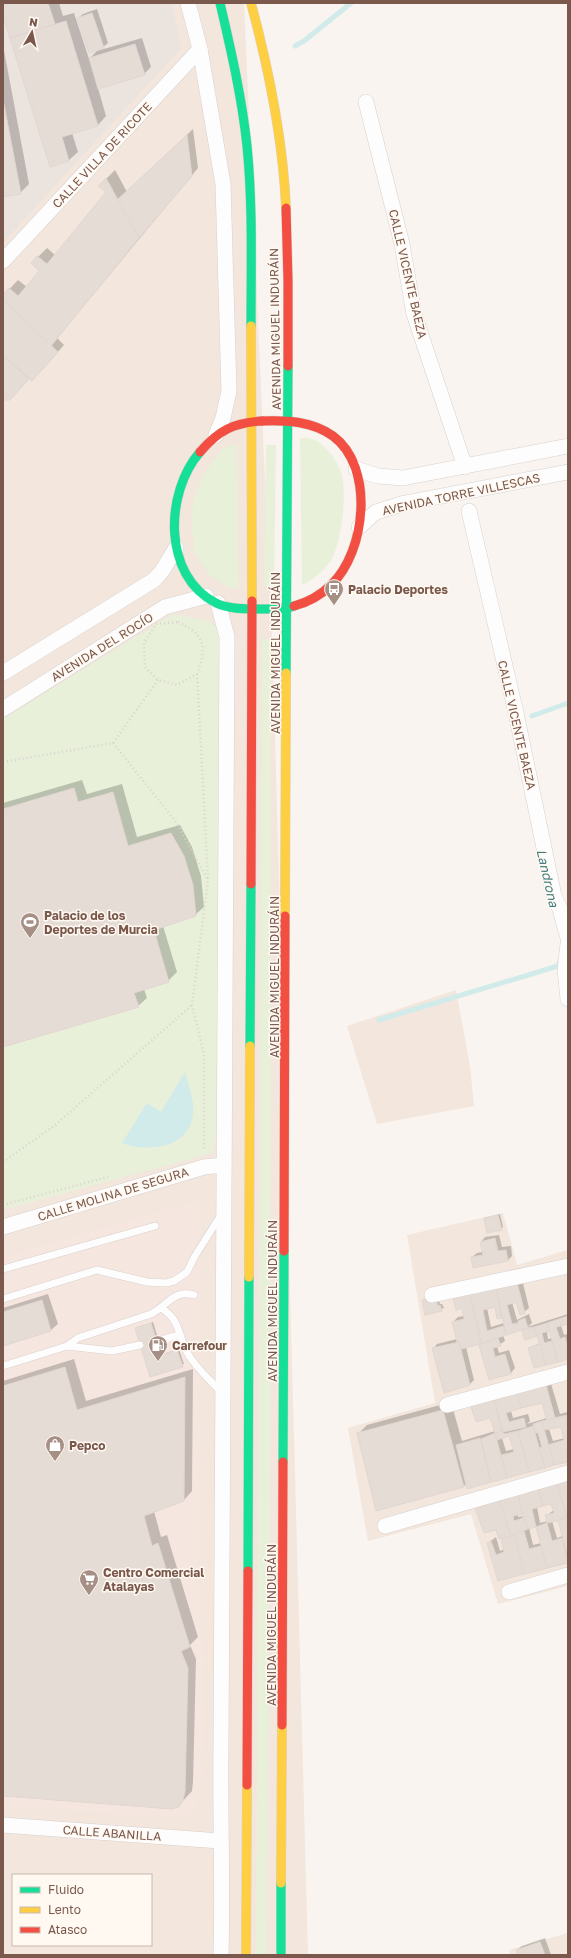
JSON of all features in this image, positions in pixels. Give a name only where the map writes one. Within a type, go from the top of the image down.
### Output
[{"type":"main road","name":"AVENIDA MIGUEL INDURÁIN","points":[[220,3],[232,54],[247,146],[251,225],[252,608],[246,1955]]},
{"type":"main road","name":"AVENIDA MIGUEL INDURÁIN","points":[[252,3],[274,100],[282,163],[288,280],[281,1955]]},
{"type":"main road","points":[[288,421],[314,427],[335,438],[347,452],[356,469],[361,493],[359,527],[350,556],[335,580],[316,598],[306,603],[287,608],[252,608],[212,600],[187,577],[176,548],[175,519],[183,479],[200,451],[216,435],[229,427],[252,422],[288,421]]},
{"type":"street","points":[[188,3],[200,49],[223,184],[229,391],[227,404],[216,435]]},
{"type":"street","name":"CALLE VILLA DE RICOTE","points":[[3,261],[200,49]]},
{"type":"street","name":"CALLE VICENTE BAEZA","points":[[366,102],[402,244],[414,314],[465,467]]},
{"type":"street","name":"AVENIDA TORRE VILLESCAS","points":[[356,469],[378,476],[403,478],[568,446]]},
{"type":"street","name":"AVENIDA TORRE VILLESCAS","points":[[359,527],[376,512],[405,503],[568,472]]},
{"type":"street","name":"CALLE VICENTE BAEZA","points":[[469,511],[516,713],[554,896],[560,908],[568,938]]},
{"type":"street","points":[[3,673],[154,580],[162,571],[176,548]]},
{"type":"street","points":[[212,600],[227,636],[220,1841],[223,1882],[221,1955]]},
{"type":"street","name":"AVENIDA DEL ROCÍO","points":[[3,708],[165,607],[212,600]]},
{"type":"street","points":[[568,944],[565,970],[568,999]]},
{"type":"street","name":"CALLE MOLINA DE SEGURA","points":[[3,1227],[204,1167],[224,1165]]},
{"type":"street","points":[[432,1295],[568,1266]]},
{"type":"street","points":[[446,1405],[568,1372]]},
{"type":"street","points":[[385,1526],[568,1473]]},
{"type":"street","points":[[509,1592],[568,1575]]},
{"type":"street","name":"CALLE ABANILLA","points":[[3,1825],[220,1841]]},
{"type":"lane","points":[[3,1299],[97,1270],[147,1282],[166,1283],[174,1281],[186,1272],[194,1256],[224,1211]]},
{"type":"lane","points":[[3,1269],[155,1226]]},
{"type":"lane","points":[[3,1366],[67,1346],[78,1338],[151,1314],[161,1308],[176,1294],[187,1293],[194,1295]]},
{"type":"lane","points":[[161,1308],[172,1315],[187,1352],[222,1394]]},
{"type":"lane","points":[[157,1341],[180,1335]]},
{"type":"lane","points":[[67,1346],[112,1351],[140,1345]]},
{"type":"path","points":[[197,674],[177,686],[158,680],[145,667],[144,643],[156,624],[178,622],[192,629],[203,644],[203,658],[197,674],[208,880],[192,1005],[204,1054],[204,1152]]},
{"type":"path","points":[[3,762],[113,743],[158,680]]},
{"type":"path","points":[[113,743],[176,822],[208,880]]},
{"type":"path","points":[[3,1162],[54,1126],[192,1005]]},
{"type":"path","points":[[3,1205],[111,1176]]},
{"type":"shaded area","points":[[3,3],[244,3],[273,662],[308,1955],[3,1955]]},
{"type":"shaded area","points":[[3,3],[172,3],[181,48],[3,242]]},
{"type":"shaded area","points":[[456,990],[470,1066],[474,1106],[377,1124],[347,1026]]},
{"type":"shaded area","name":"Centro Comercial Atalayas","points":[[199,1200],[201,1205],[201,1245],[199,1607],[204,1659],[202,1773],[196,1808],[190,1815],[183,1819],[3,1805],[3,1257]]},
{"type":"shaded area","points":[[503,1213],[517,1265],[568,1250],[568,1586],[498,1604],[471,1514],[368,1541],[348,1428],[435,1403],[407,1235]]},
{"type":"shaded area","points":[[568,1933],[568,1955],[510,1955],[509,1950]]},
{"type":"green space","points":[[300,438],[315,440],[329,452],[339,467],[344,487],[341,529],[334,554],[330,562],[321,572],[310,581],[302,585]]},
{"type":"green space","points":[[237,444],[238,589],[226,586],[209,575],[194,552],[192,525],[193,500],[202,477],[222,449]]},
{"type":"green space","points":[[266,445],[276,445],[274,585],[264,586]]},
{"type":"green space","points":[[173,614],[209,621],[219,630],[217,1134],[212,1153],[3,1210],[3,1047],[138,1007],[134,993],[169,982],[154,930],[196,916],[193,885],[184,856],[172,833],[128,846],[113,792],[78,802],[74,788],[3,809],[3,719]]},
{"type":"green space","points":[[262,639],[274,640],[271,692],[271,1355],[267,1955],[256,1955]]},
{"type":"water","points":[[185,1072],[192,1098],[193,1114],[190,1125],[184,1134],[176,1141],[155,1147],[132,1146],[122,1143],[147,1103],[161,1112]]},
{"type":"building","points":[[3,3],[48,3],[55,24],[10,38],[3,17]]},
{"type":"building","points":[[92,13],[104,48],[89,53],[77,18]]},
{"type":"building","points":[[66,21],[98,126],[62,137],[69,161],[50,167],[10,38]]},
{"type":"building","points":[[135,44],[145,75],[98,89],[89,58]]},
{"type":"building","points":[[3,99],[21,194],[3,197]]},
{"type":"building","points":[[187,135],[192,176],[139,238],[117,200]]},
{"type":"building","points":[[106,178],[139,238],[51,346],[3,299],[3,295],[9,288],[18,296],[39,271],[31,263],[37,256],[47,264],[106,192],[98,186]]},
{"type":"building","points":[[3,299],[58,352],[32,381],[3,355]]},
{"type":"building","points":[[3,355],[29,379],[10,400],[3,400]]},
{"type":"building","points":[[74,788],[78,802],[113,792],[128,846],[171,833],[184,856],[193,885],[196,916],[154,930],[169,982],[134,993],[139,1007],[3,1047],[3,809]]},
{"type":"building","points":[[498,1215],[502,1230],[487,1233],[484,1218]]},
{"type":"building","points":[[495,1238],[498,1251],[506,1250],[508,1261],[473,1268],[471,1257],[483,1255],[480,1242]]},
{"type":"building","points":[[516,1279],[525,1313],[520,1315],[516,1302],[507,1305],[512,1324],[518,1323],[518,1321],[525,1318],[528,1328],[506,1335],[495,1284]]},
{"type":"building","points":[[495,1284],[502,1318],[497,1319],[495,1307],[483,1310],[487,1331],[503,1326],[506,1335],[481,1344],[469,1289]]},
{"type":"building","points":[[469,1289],[481,1344],[461,1349],[459,1342],[457,1342],[452,1322],[464,1319],[462,1308],[456,1310],[452,1293]]},
{"type":"building","points":[[435,1297],[438,1306],[440,1305],[442,1311],[425,1315],[422,1300]]},
{"type":"building","points":[[42,1300],[51,1331],[3,1346],[3,1312]]},
{"type":"building","points":[[568,1316],[568,1324],[561,1326],[559,1319]]},
{"type":"building","points":[[559,1319],[561,1326],[556,1327],[560,1339],[565,1337],[568,1348],[568,1359],[558,1362],[547,1323]]},
{"type":"building","points":[[151,1323],[161,1355],[177,1350],[183,1367],[150,1377],[135,1328]]},
{"type":"building","points":[[547,1323],[549,1331],[542,1333],[544,1343],[552,1341],[558,1362],[546,1365],[534,1327]]},
{"type":"building","points":[[534,1327],[537,1336],[525,1340],[521,1329]]},
{"type":"building","points":[[498,1338],[501,1346],[493,1348],[495,1357],[505,1354],[511,1374],[489,1380],[479,1345]]},
{"type":"building","points":[[459,1342],[470,1385],[444,1393],[432,1348]]},
{"type":"building","points":[[540,1344],[546,1365],[534,1368],[528,1348]]},
{"type":"building","name":"Centro Comercial Atalayas","points":[[65,1367],[77,1410],[185,1377],[184,1501],[144,1516],[152,1546],[158,1543],[190,1647],[181,1651],[188,1668],[185,1792],[179,1807],[172,1809],[3,1796],[3,1386]]},
{"type":"building","points":[[545,1381],[555,1418],[547,1421],[542,1403],[521,1408],[515,1389]]},
{"type":"building","points":[[515,1389],[521,1408],[506,1413],[509,1422],[524,1418],[526,1427],[503,1432],[493,1395]]},
{"type":"building","points":[[493,1395],[502,1431],[495,1433],[490,1418],[476,1422],[469,1401]]},
{"type":"building","points":[[443,1410],[464,1487],[376,1511],[357,1433]]},
{"type":"building","points":[[567,1415],[568,1462],[554,1465],[548,1445],[564,1440],[561,1427],[544,1430],[542,1421]]},
{"type":"building","points":[[542,1421],[554,1465],[545,1468],[539,1448],[542,1447],[538,1433],[535,1433],[533,1424]]},
{"type":"building","points":[[533,1426],[545,1468],[529,1472],[518,1431]]},
{"type":"building","points":[[502,1431],[504,1434],[518,1431],[529,1472],[507,1478],[501,1455],[514,1452],[509,1436],[497,1440],[495,1433]]},
{"type":"building","points":[[495,1433],[507,1478],[491,1482],[481,1439]]},
{"type":"building","points":[[480,1438],[491,1482],[467,1489],[456,1445]]},
{"type":"building","points":[[568,1477],[568,1518],[567,1519],[556,1481]]},
{"type":"building","points":[[556,1481],[567,1519],[547,1523],[545,1515],[554,1513],[551,1504],[543,1506],[537,1485]]},
{"type":"building","points":[[537,1485],[543,1506],[532,1509],[536,1527],[528,1529],[523,1518],[517,1491]]},
{"type":"building","points":[[517,1491],[523,1514],[513,1516],[514,1521],[523,1518],[528,1529],[511,1536],[498,1496]]},
{"type":"building","points":[[498,1496],[511,1536],[499,1539],[496,1530],[484,1533],[473,1503]]},
{"type":"building","points":[[568,1518],[568,1559],[558,1520]]},
{"type":"building","points":[[547,1523],[552,1541],[562,1538],[568,1563],[547,1568],[536,1527]]},
{"type":"building","points":[[524,1531],[529,1549],[541,1546],[547,1568],[524,1574],[514,1533]]},
{"type":"building","points":[[515,1535],[524,1574],[498,1581],[487,1543],[491,1541],[496,1555],[504,1552],[501,1538]]},
{"type":"building","points":[[540,1942],[545,1955],[518,1955],[516,1950]]},
{"type":"waterway","points":[[295,46],[304,41],[351,3]]},
{"type":"waterway","name":"Landrona","points":[[532,716],[568,703]]},
{"type":"waterway","name":"Landrona","points":[[379,1020],[558,966],[560,961]]},
{"type":"traffic: fast","points":[[220,3],[239,92],[247,146],[251,214],[251,326]]},
{"type":"traffic: fast","points":[[286,673],[288,366]]},
{"type":"traffic: fast","points":[[200,452],[188,469],[180,489],[175,510],[175,532],[178,554],[186,574],[198,590],[221,605],[253,609],[281,609],[294,606]]},
{"type":"traffic: fast","points":[[250,1046],[251,884]]},
{"type":"traffic: fast","points":[[283,1462],[284,1251]]},
{"type":"traffic: fast","points":[[248,1571],[249,1277]]},
{"type":"traffic: fast","points":[[281,1883],[281,1955]]},
{"type":"traffic: slow","points":[[251,3],[264,54],[274,105],[282,156],[286,208]]},
{"type":"traffic: slow","points":[[251,326],[252,601]]},
{"type":"traffic: slow","points":[[285,916],[286,673]]},
{"type":"traffic: slow","points":[[249,1277],[250,1046]]},
{"type":"traffic: slow","points":[[281,1883],[282,1725]]},
{"type":"traffic: slow","points":[[246,1955],[247,1785]]},
{"type":"traffic: jam","points":[[286,208],[288,366]]},
{"type":"traffic: jam","points":[[262,421],[299,422],[316,427],[333,436],[346,450],[355,468],[360,488],[361,510],[358,532],[352,552],[343,570],[331,585],[323,592],[305,603],[294,606]]},
{"type":"traffic: jam","points":[[200,452],[214,438],[227,429],[243,424],[262,421]]},
{"type":"traffic: jam","points":[[251,884],[252,601]]},
{"type":"traffic: jam","points":[[284,1251],[285,916]]},
{"type":"traffic: jam","points":[[282,1725],[283,1462]]},
{"type":"traffic: jam","points":[[247,1785],[248,1571]]},
{"type":"place","name":"Palacio Deportes","points":[[334,606]]},
{"type":"place","name":"Palacio de los Deportes de Murcia","points":[[30,939]]},
{"type":"place","name":"Carrefour","points":[[158,1362]]},
{"type":"place","name":"Pepco","points":[[55,1462]]},
{"type":"place","name":"Centro Comercial Atalayas","points":[[89,1596]]}]
